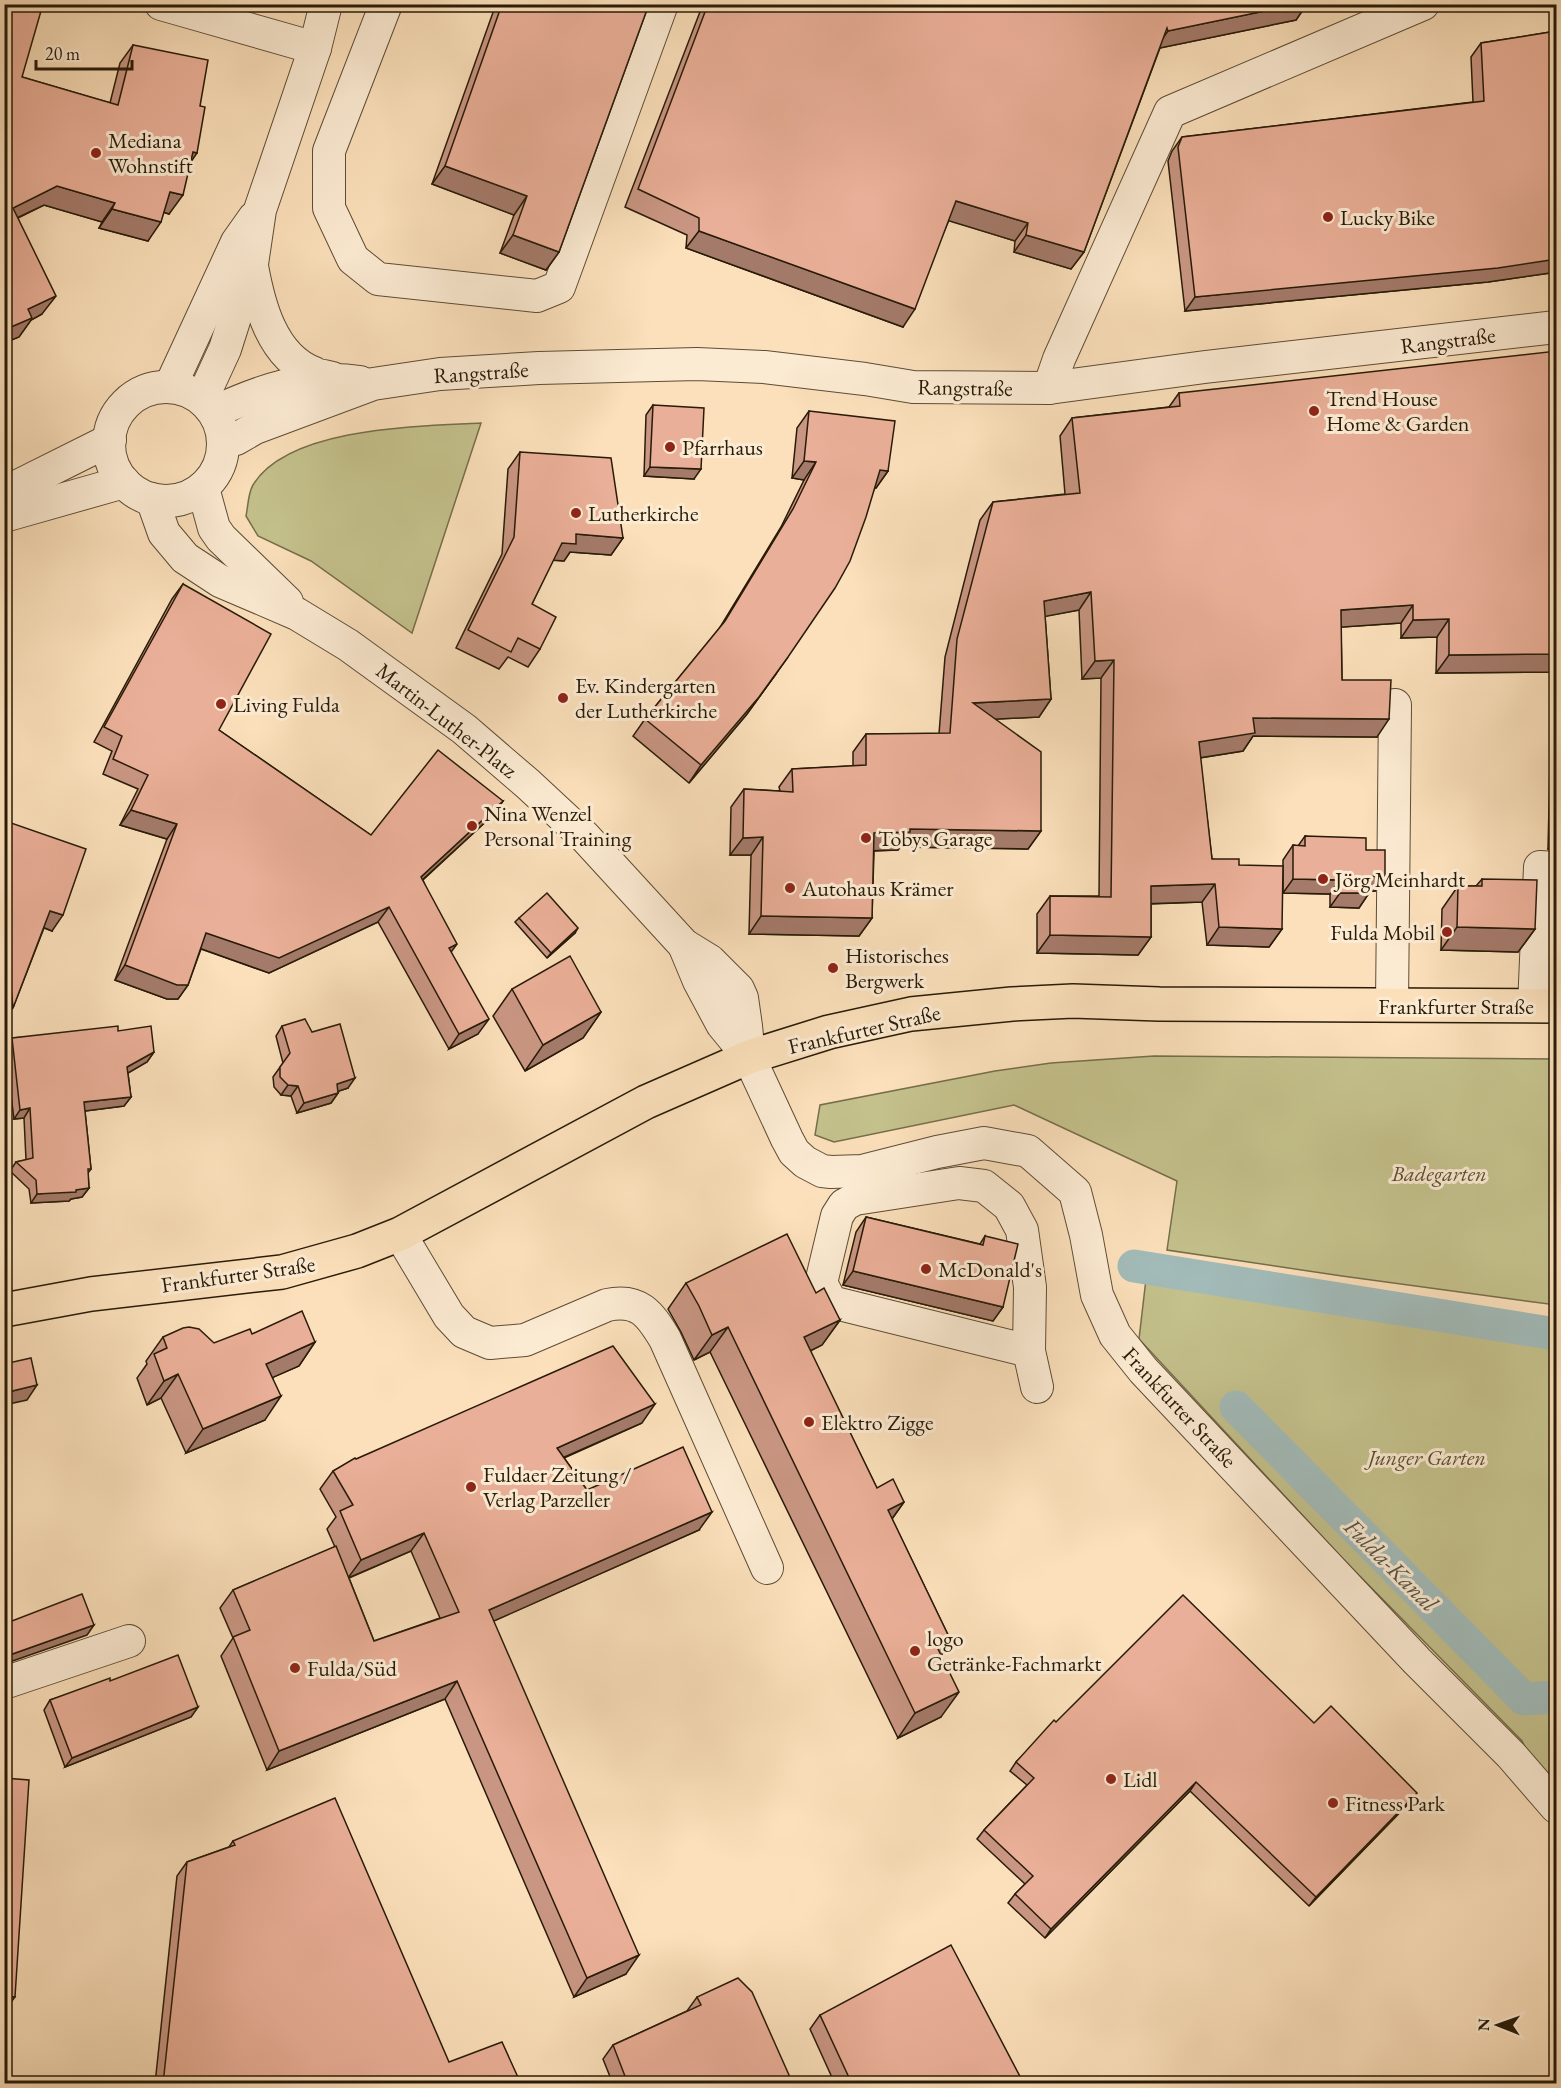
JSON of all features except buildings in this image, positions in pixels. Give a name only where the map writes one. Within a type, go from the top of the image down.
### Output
[{"type":"main road","name":"Frankfurter Straße","points":[[4,1310],[91,1294],[282,1272],[357,1251],[400,1234],[646,1102],[749,1057],[830,1032],[911,1014],[1073,1001],[1159,1004],[1545,1006]]},
{"type":"street","points":[[161,4],[315,48]]},
{"type":"street","points":[[208,406],[252,264],[260,210],[315,48],[326,4]]},
{"type":"street","points":[[386,4],[329,151],[330,208],[353,259],[378,279],[537,296],[560,287],[662,4]]},
{"type":"street","points":[[1049,388],[1059,358],[1170,112],[1424,4]]},
{"type":"street","points":[[170,387],[237,242],[260,210]]},
{"type":"street","points":[[252,264],[261,309],[274,336],[286,353],[298,365],[314,373],[336,378]]},
{"type":"street","name":"Rangstraße","points":[[224,442],[236,439],[255,428],[373,384],[457,372],[578,366],[697,364],[764,367],[913,387],[1049,388],[1205,366],[1557,327]]},
{"type":"street","name":"Rangstraße","points":[[208,406],[264,390],[336,378],[373,384]]},
{"type":"street","points":[[170,387],[182,389],[208,406],[219,422],[224,442],[218,468],[212,479],[202,488],[179,500],[165,501],[136,493],[124,482],[110,455],[110,440],[112,426],[119,412],[129,401],[141,392],[170,387]]},
{"type":"street","points":[[4,493],[110,440]]},
{"type":"street","points":[[4,516],[124,482]]},
{"type":"street","name":"Martin-Luther-Platz","points":[[202,488],[214,528],[221,538],[297,614]]},
{"type":"street","name":"Martin-Luther-Platz","points":[[152,499],[164,533],[185,558],[220,581],[297,614],[348,645],[464,729],[585,837],[684,945],[699,981],[723,1024],[749,1057]]},
{"type":"street","points":[[1392,1005],[1395,705]]},
{"type":"street","points":[[1545,1006],[1540,867],[1557,868]]},
{"type":"street","name":"Frankfurter Straße","points":[[749,1057],[794,1152],[812,1167],[831,1172],[862,1171],[984,1143],[1028,1151],[1075,1192],[1097,1295],[1115,1335],[1143,1371],[1417,1661],[1511,1755],[1557,1807]]},
{"type":"street","points":[[1029,1351],[831,1302],[821,1283],[837,1216],[844,1205],[855,1199],[959,1182],[984,1186],[1009,1206],[1022,1230],[1030,1287],[1029,1351],[1036,1387]]},
{"type":"street","points":[[400,1234],[449,1316],[464,1332],[490,1343],[525,1340],[607,1305],[618,1303],[634,1305],[642,1310],[654,1321],[665,1339],[767,1568]]},
{"type":"street","points":[[4,1683],[129,1641]]},
{"type":"green space","points":[[481,423],[412,633],[311,561],[258,536],[246,516],[253,485],[270,466],[295,451],[357,433]]},
{"type":"green space","name":"Badegarten","points":[[1154,1056],[1556,1059],[1556,1305],[1167,1250],[1177,1181],[1014,1105],[834,1142],[815,1135],[820,1105],[995,1071],[1051,1063]]},
{"type":"green space","name":"Junger Garten","points":[[1146,1279],[1556,1347],[1556,1810],[1522,1741],[1344,1560],[1139,1339]]},
{"type":"waterway","name":"Fulda-Kanal","points":[[1134,1266],[1556,1334]]},
{"type":"waterway","name":"Fulda-Kanal","points":[[1236,1407],[1524,1699],[1556,1697]]},
{"type":"place","name":"Mediana Wohnstift","points":[[96,153]]},
{"type":"place","name":"Lucky Bike","points":[[1328,217]]},
{"type":"place","name":"Trend House Home & Garden","points":[[1314,411]]},
{"type":"place","name":"Pfarrhaus","points":[[670,447]]},
{"type":"place","name":"Lutherkirche","points":[[576,513]]},
{"type":"place","name":"Ev. Kindergarten der Lutherkirche","points":[[563,698]]},
{"type":"place","name":"Living Fulda","points":[[221,704]]},
{"type":"place","name":"Nina Wenzel Personal Training","points":[[472,826]]},
{"type":"place","name":"Tobys Garage","points":[[866,838]]},
{"type":"place","name":"Jörg Meinhardt","points":[[1323,879]]},
{"type":"place","name":"Autohaus Krämer","points":[[790,888]]},
{"type":"place","name":"Fulda Mobil","points":[[1447,932]]},
{"type":"place","name":"Historisches Bergwerk","points":[[833,968]]},
{"type":"place","name":"McDonald's","points":[[926,1269]]},
{"type":"place","name":"Elektro Zigge","points":[[809,1422]]},
{"type":"place","name":"Fuldaer Zeitung / Verlag Parzeller","points":[[471,1487]]},
{"type":"place","name":"logo Getränke-Fachmarkt","points":[[915,1651]]},
{"type":"place","name":"Fulda/Süd","points":[[295,1668]]},
{"type":"place","name":"Lidl","points":[[1111,1779]]},
{"type":"place","name":"Fitness Park","points":[[1333,1803]]}]
